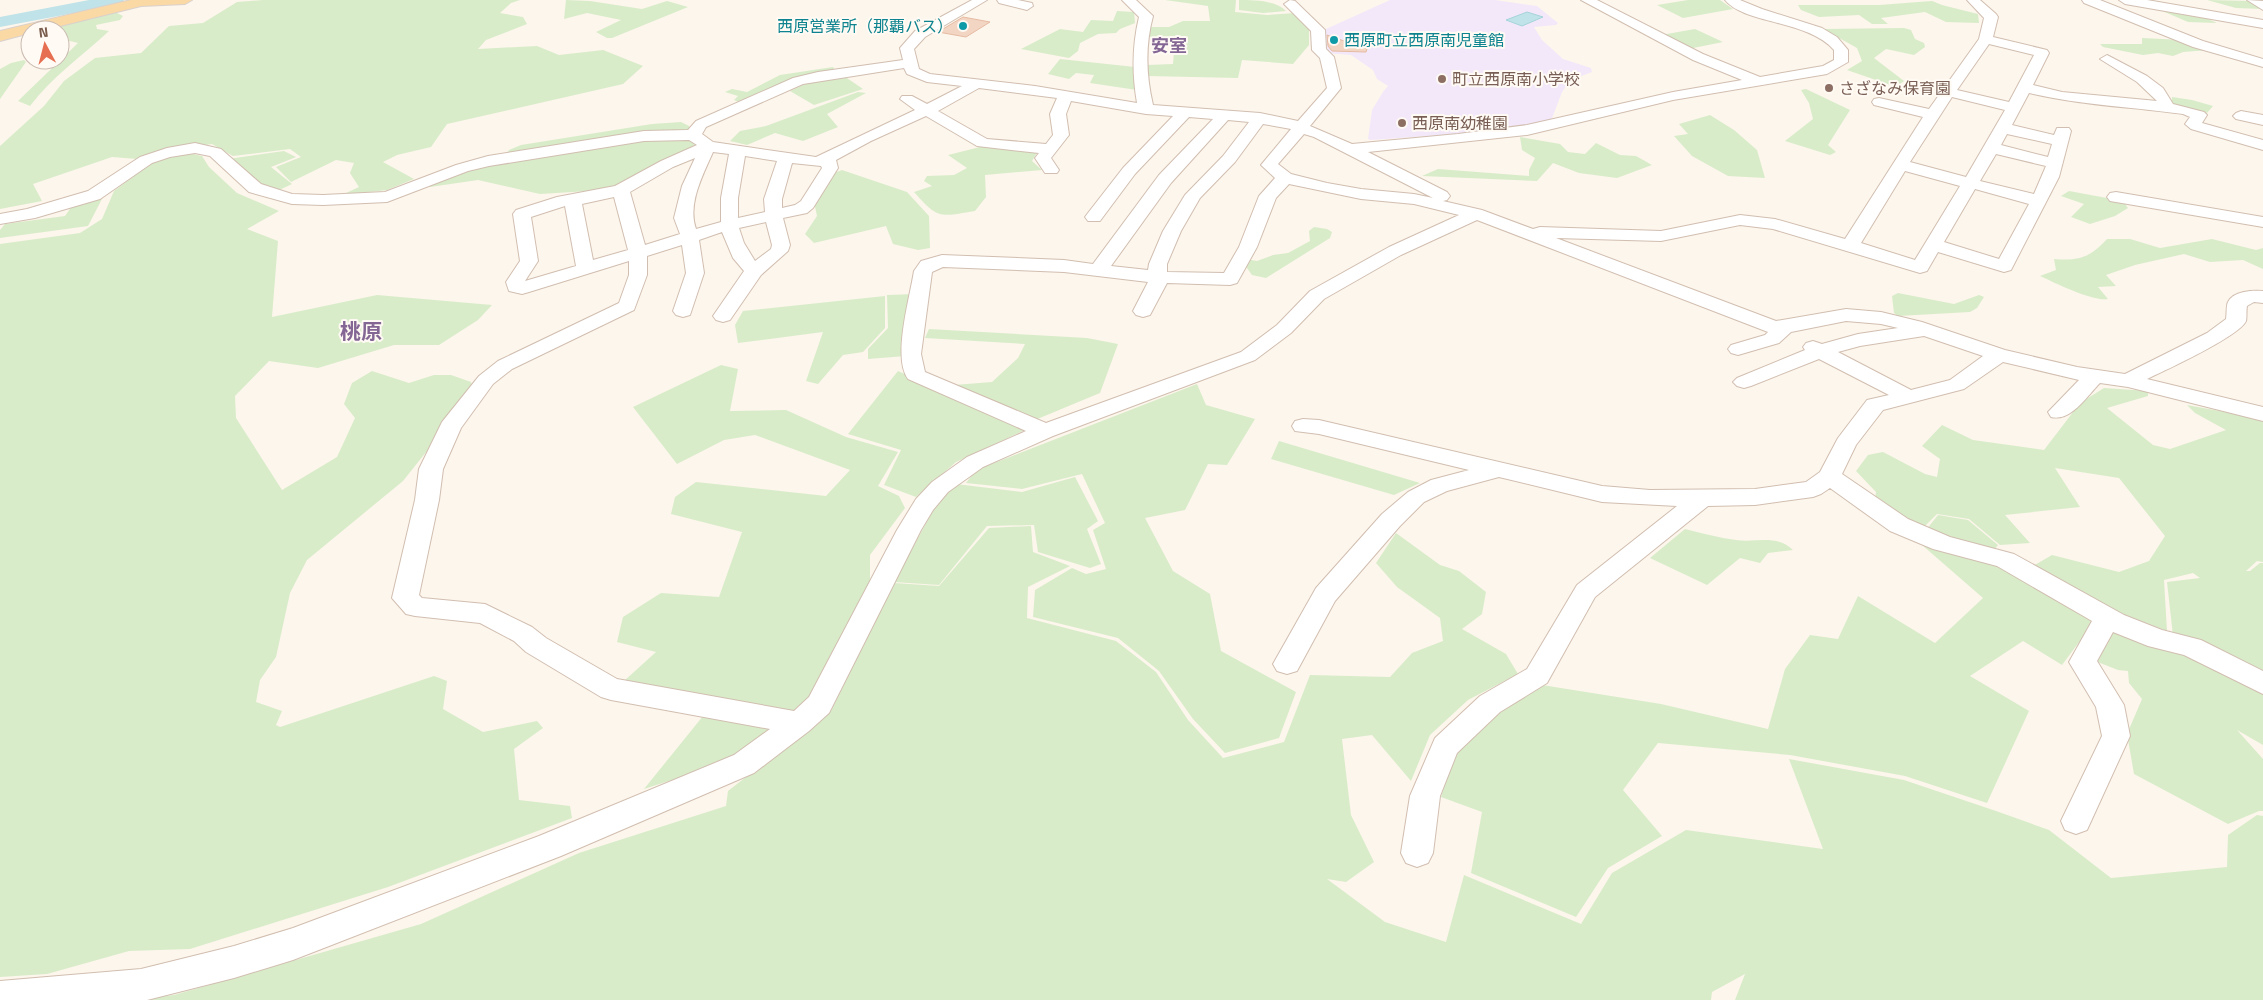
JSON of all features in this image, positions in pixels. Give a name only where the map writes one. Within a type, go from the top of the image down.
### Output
[{"type":"main road","points":[[0,36],[146,1],[185,0]]},
{"type":"street","points":[[981,0],[920,34],[907,48],[912,71],[927,78],[1035,90],[1146,109],[1260,118],[1300,127],[1351,149],[1476,214]]},
{"type":"street","points":[[1003,0],[1027,6]]},
{"type":"street","points":[[1128,0],[1146,16],[1142,29],[1140,80],[1146,109]]},
{"type":"street","points":[[1587,0],[1698,57],[1759,82]]},
{"type":"street","points":[[1351,149],[1458,139],[1527,130],[1673,96],[1826,70],[1841,62],[1842,49],[1838,43],[1818,31],[1743,9],[1731,0]]},
{"type":"street","points":[[1850,246],[1948,92],[1986,39],[1991,17],[1973,0]]},
{"type":"street","points":[[2088,0],[2198,44],[2263,63]]},
{"type":"street","points":[[2125,0],[2263,24]]},
{"type":"street","points":[[2253,0],[2263,6]]},
{"type":"street","points":[[1290,4],[1318,30],[1319,50],[1327,57],[1327,70],[1333,79],[1334,88],[1269,165],[1285,178],[1361,194],[1414,199],[1476,214],[1778,329],[1907,396]]},
{"type":"street","points":[[1524,231],[1661,236],[1740,220],[1775,224],[1920,267],[2003,128],[2042,52],[1986,39]]},
{"type":"street","points":[[2107,59],[2147,82],[2163,95],[2168,108]]},
{"type":"street","points":[[693,136],[700,124],[798,81],[818,76],[909,63]]},
{"type":"street","points":[[0,219],[30,214],[94,195],[146,160],[167,153],[195,148],[214,152],[255,188],[292,199],[387,197],[462,168],[521,154],[632,137],[693,136],[708,146],[817,162],[828,159],[865,138],[928,111],[976,84]]},
{"type":"street","points":[[2024,87],[2062,96],[2123,101],[2195,112],[2198,115],[2194,124],[2196,126],[2263,145]]},
{"type":"street","points":[[1948,92],[2014,108]]},
{"type":"street","points":[[1051,170],[1043,158],[1061,134],[1057,116],[1059,106],[1068,96]]},
{"type":"street","points":[[907,99],[983,143],[1050,149]]},
{"type":"street","points":[[1879,102],[1933,115]]},
{"type":"street","points":[[1094,217],[1129,171],[1163,138],[1184,113]]},
{"type":"street","points":[[1099,268],[1165,178],[1224,116]]},
{"type":"street","points":[[2241,116],[2263,120]]},
{"type":"street","points":[[1142,311],[1157,285],[1158,264],[1172,231],[1194,195],[1229,159],[1260,118]]},
{"type":"street","points":[[1933,245],[2004,266],[2051,178],[2061,136],[2003,128]]},
{"type":"street","points":[[708,146],[667,164],[622,190],[544,205],[522,214],[529,261],[515,282],[516,287],[522,288],[728,225],[801,209],[808,204],[830,168],[828,159]]},
{"type":"street","points":[[683,310],[695,273],[690,238],[683,218],[690,186],[708,146]]},
{"type":"street","points":[[1991,148],[2054,163]]},
{"type":"street","points":[[738,150],[730,193],[728,225],[742,260],[754,271]]},
{"type":"street","points":[[2240,155],[2263,160]]},
{"type":"street","points":[[723,316],[754,271],[779,251],[781,245],[774,214],[773,199],[786,157]]},
{"type":"street","points":[[1901,165],[2039,201]]},
{"type":"street","points":[[1045,431],[915,375],[911,354],[923,271],[928,265],[942,261],[1099,268],[1157,276],[1230,278],[1248,247],[1268,196],[1285,178]]},
{"type":"street","points":[[622,190],[638,254],[638,275],[627,306],[505,364],[486,380],[450,427],[431,469],[427,500],[405,598],[415,607],[485,614],[523,634],[536,645],[611,689],[800,724]]},
{"type":"street","points":[[2116,197],[2263,222]]},
{"type":"street","points":[[573,200],[585,266],[591,267]]},
{"type":"street","points":[[0,998],[142,984],[234,962],[293,944],[550,846],[744,764],[800,724],[819,705],[850,648],[878,586],[924,505],[940,488],[975,462],[1045,431],[1248,356],[1284,329],[1317,295],[1396,251],[1476,214]]},
{"type":"street","points":[[2128,381],[2206,341],[2236,321],[2237,303],[2251,296],[2263,297]]},
{"type":"street","points":[[1738,349],[1772,339],[1778,329],[1788,326],[1846,315],[1881,318],[1925,330],[2000,355],[2094,376],[2128,381],[2263,414]]},
{"type":"street","points":[[1744,382],[1820,351],[1858,340],[1925,330]]},
{"type":"street","points":[[1303,426],[1319,426],[1602,494],[1650,498],[1755,497],[1813,489],[1829,476],[1846,443],[1875,405],[1957,385],[2000,355]]},
{"type":"street","points":[[2059,412],[2094,376]]},
{"type":"street","points":[[1287,664],[1325,595],[1391,520],[1416,497],[1439,485],[1498,470]]},
{"type":"street","points":[[1829,476],[1900,525],[1942,543],[2006,560],[2107,617],[2157,639],[2191,647],[2263,683]]},
{"type":"street","points":[[1417,853],[1425,796],[1445,746],[1490,704],[1537,676],[1586,591],[1702,498]]},
{"type":"street","points":[[2076,820],[2116,736],[2110,706],[2083,662],[2107,617]]},
{"type":"shaded area","points":[[1390,0],[1495,0],[1537,6],[1558,23],[1556,25],[1534,27],[1542,40],[1563,59],[1591,68],[1592,72],[1571,80],[1562,92],[1551,121],[1512,130],[1368,139],[1372,110],[1388,86],[1377,79],[1373,70],[1351,55],[1325,53],[1323,49],[1326,29]]},
{"type":"green space","points":[[263,0],[520,0],[511,3],[500,13],[523,17],[527,24],[486,40],[478,49],[537,46],[559,55],[603,50],[643,66],[623,84],[447,124],[431,147],[397,155],[383,162],[414,179],[387,190],[346,193],[359,187],[350,173],[354,163],[336,160],[291,182],[276,167],[301,157],[290,149],[233,156],[212,144],[167,150],[137,159],[112,157],[33,184],[42,201],[0,209],[0,146],[44,106],[64,81],[95,58],[141,53],[169,26],[203,23],[237,2]]},
{"type":"green space","points":[[566,0],[590,1],[642,9],[667,1],[688,7],[612,38],[607,38],[596,32],[621,20],[587,13],[564,19]]},
{"type":"green space","points":[[1165,0],[1236,0],[1235,12],[1267,15],[1295,13],[1309,27],[1309,45],[1293,64],[1242,60],[1238,78],[1147,76],[1147,65],[1173,64],[1175,39],[1149,37],[1150,27],[1169,27],[1183,21],[1210,21],[1208,6]]},
{"type":"green space","points":[[1239,0],[1270,3],[1286,11],[1263,13],[1239,10]]},
{"type":"green space","points":[[1688,0],[1720,0],[1733,9],[1683,18],[1657,5]]},
{"type":"green space","points":[[2207,0],[2250,1],[2263,9],[2236,8]]},
{"type":"green space","points":[[1932,1],[1978,14],[1979,23],[1946,22],[1925,12],[1881,18],[1888,24],[1872,24],[1859,15],[1819,17],[1801,10],[1798,5],[1879,5]]},
{"type":"green space","points":[[2153,7],[2201,16],[2217,23],[2188,22]]},
{"type":"green space","points":[[1117,11],[1134,12],[1135,23],[1120,29],[1116,33],[1098,34],[1080,43],[1078,51],[1069,58],[1021,49],[1060,29],[1083,32],[1091,20],[1113,21]]},
{"type":"green space","points":[[115,12],[123,16],[120,20],[96,25],[97,29],[109,31],[70,65],[70,51],[78,43],[70,41],[70,23]]},
{"type":"green space","points":[[1904,28],[1911,30],[1915,39],[1924,43],[1925,47],[1914,55],[1886,49],[1874,58],[1904,81],[1896,87],[1847,70],[1862,61],[1857,48],[1823,29]]},
{"type":"green space","points":[[1695,29],[1723,42],[1688,49],[1661,35]]},
{"type":"green space","points":[[2142,38],[2183,40],[2209,50],[2183,52],[2173,56],[2158,53],[2143,55],[2103,47],[2100,44],[2142,44]]},
{"type":"green space","points":[[1060,59],[1135,67],[1137,90],[1090,83],[1094,75],[1076,73],[1069,79],[1048,74]]},
{"type":"green space","points":[[20,61],[20,70],[0,99],[0,69]]},
{"type":"green space","points":[[833,67],[835,70],[741,103],[734,100],[738,96],[725,92],[732,89],[747,92],[780,75]]},
{"type":"green space","points":[[50,70],[65,70],[30,106],[18,101]]},
{"type":"green space","points":[[841,74],[863,89],[814,105],[790,91],[816,79]]},
{"type":"green space","points":[[1806,89],[1850,110],[1828,145],[1836,152],[1830,155],[1785,141],[1813,119],[1809,103],[1801,90]]},
{"type":"green space","points":[[858,92],[866,93],[827,114],[838,127],[803,141],[775,133],[747,145],[730,141],[740,131],[766,126]]},
{"type":"green space","points":[[2172,97],[2213,106],[2207,113],[2172,104]]},
{"type":"green space","points":[[1710,115],[1734,130],[1757,150],[1765,178],[1728,176],[1692,156],[1674,136],[1688,134],[1679,124]]},
{"type":"green space","points":[[681,122],[689,126],[696,145],[620,185],[605,190],[540,194],[478,180],[430,187],[427,185],[463,171],[501,162],[509,150],[521,145],[652,124]]},
{"type":"green space","points":[[1520,137],[1560,144],[1568,152],[1585,154],[1596,143],[1620,155],[1636,156],[1652,165],[1617,178],[1579,173],[1553,163],[1537,181],[1422,176],[1438,169],[1529,176],[1529,170],[1535,158],[1522,150]]},
{"type":"green space","points":[[984,146],[1038,151],[1032,161],[1042,170],[985,175],[986,197],[975,211],[946,215],[940,214],[929,207],[914,192],[932,186],[924,181],[927,176],[954,175],[967,168],[948,155]]},
{"type":"green space","points":[[284,151],[296,157],[271,167],[292,184],[275,192],[259,183],[228,159]]},
{"type":"green space","points":[[188,153],[202,156],[209,167],[237,193],[279,211],[247,229],[278,241],[272,317],[377,295],[492,305],[478,320],[439,345],[394,345],[318,368],[269,361],[235,396],[236,418],[282,490],[337,457],[355,418],[344,404],[352,383],[372,371],[409,383],[434,375],[451,375],[471,382],[474,392],[403,481],[307,560],[290,593],[276,657],[260,680],[256,702],[282,711],[276,725],[280,727],[434,676],[447,681],[443,709],[483,732],[537,721],[543,728],[514,749],[519,800],[570,806],[572,818],[388,887],[190,949],[129,951],[47,974],[0,977],[0,244],[80,233],[102,219],[114,191],[154,161],[168,156]]},
{"type":"green space","points":[[842,170],[907,192],[929,216],[930,248],[918,250],[893,244],[886,226],[814,243],[805,234],[817,216],[814,202],[831,174]]},
{"type":"green space","points":[[2069,191],[2123,201],[2128,208],[2115,216],[2090,224],[2071,217],[2084,204],[2061,196]]},
{"type":"green space","points":[[104,195],[88,226],[0,238],[0,230],[5,224],[65,216],[72,206]]},
{"type":"green space","points":[[1314,227],[1327,229],[1332,232],[1330,238],[1266,278],[1252,275],[1242,261],[1246,259],[1257,261],[1273,255],[1288,253],[1310,241],[1309,231]]},
{"type":"green space","points":[[2107,239],[2130,239],[2160,248],[2212,239],[2256,250],[2263,248],[2263,269],[2243,260],[2210,262],[2184,254],[2135,265],[2106,275],[2116,286],[2098,287],[2108,299],[2084,295],[2040,276],[2056,270],[2054,259],[2077,259],[2083,257],[2095,250]]},
{"type":"green space","points":[[1898,293],[1954,304],[1979,295],[1984,297],[1977,308],[1970,312],[1898,316],[1894,313],[1892,296]]},
{"type":"green space","points":[[916,294],[906,356],[868,359],[868,349],[888,328],[887,295]]},
{"type":"green space","points":[[885,296],[885,328],[863,352],[843,355],[818,384],[806,381],[823,332],[738,343],[735,325],[743,311]]},
{"type":"green space","points":[[929,329],[1087,338],[1118,344],[1100,393],[1035,420],[954,385],[992,382],[1018,358],[1025,344],[925,338]]},
{"type":"green space","points":[[721,365],[738,369],[730,411],[786,410],[846,437],[898,452],[878,486],[899,496],[905,508],[870,555],[870,583],[805,707],[722,764],[644,789],[716,700],[624,681],[656,652],[617,642],[623,617],[661,593],[719,597],[742,532],[671,514],[675,497],[696,482],[826,496],[850,470],[755,435],[724,440],[677,464],[633,407]]},
{"type":"green space","points":[[898,371],[1027,429],[956,462],[916,497],[884,485],[901,450],[848,434]]},
{"type":"green space","points":[[1197,384],[1206,405],[1255,419],[1227,465],[1208,464],[1185,510],[1145,518],[1173,571],[1210,594],[1221,651],[1296,692],[1279,738],[1225,753],[1193,719],[1159,671],[1118,638],[1033,617],[1035,590],[1072,568],[1086,574],[1106,569],[1093,530],[1105,523],[1082,474],[1022,489],[966,483],[976,470]]},
{"type":"green space","points":[[2104,388],[2148,391],[2148,396],[2107,408],[2153,445],[2170,449],[2226,430],[2195,413],[2187,405],[2263,419],[2263,562],[2257,561],[2246,571],[2250,571],[2260,563],[2263,563],[2263,678],[2173,636],[2167,582],[2200,578],[2193,573],[2164,580],[2167,631],[2115,611],[2033,566],[2052,555],[2119,572],[2149,561],[2165,536],[2119,478],[2055,468],[2080,507],[2005,515],[2030,543],[2000,545],[1969,519],[1937,514],[1922,529],[1875,500],[1876,492],[1856,471],[1868,455],[1883,452],[1925,474],[1937,477],[1940,459],[1922,446],[1942,425],[1973,440],[2044,450],[2080,403]]},
{"type":"green space","points":[[1279,441],[1420,483],[1394,495],[1271,459]]},
{"type":"green space","points":[[1075,477],[1098,521],[1087,529],[1101,564],[1090,568],[1038,552],[1034,525],[987,526],[939,585],[894,582],[936,505],[956,484],[1022,492]]},
{"type":"green space","points":[[1938,515],[1968,520],[1998,545],[1994,550],[1926,530]]},
{"type":"green space","points":[[1031,526],[1033,552],[1070,566],[1028,587],[1027,618],[1116,641],[1156,672],[1188,720],[1223,758],[1284,742],[1310,675],[1390,677],[1412,653],[1443,641],[1440,618],[1397,587],[1376,563],[1396,533],[1440,565],[1459,571],[1486,592],[1482,614],[1462,629],[1506,654],[1518,674],[1468,700],[1430,735],[1411,781],[1372,735],[1342,739],[1351,815],[1374,862],[1346,882],[1327,879],[1385,922],[1446,942],[1464,875],[1581,924],[1612,873],[1686,830],[1823,849],[1789,759],[1904,780],[2049,830],[2111,878],[2227,867],[2228,835],[2257,815],[2263,816],[2263,1000],[1735,1000],[1745,974],[1712,992],[1711,1000],[131,1000],[174,995],[421,924],[579,853],[726,806],[728,791],[831,711],[894,583],[939,586],[989,528]]},
{"type":"green space","points":[[1685,529],[1736,540],[1780,542],[1793,550],[1768,553],[1760,563],[1740,558],[1707,585],[1650,558]]},
{"type":"green space","points":[[1914,538],[2017,573],[2061,603],[2094,622],[2062,665],[2023,641],[1970,676],[2029,711],[1987,803],[1905,776],[1790,755],[1658,743],[1623,790],[1662,836],[1608,868],[1576,917],[1471,873],[1482,812],[1441,797],[1454,752],[1498,706],[1542,685],[1661,704],[1768,729],[1785,669],[1810,635],[1838,639],[1858,596],[1935,643],[1983,598]]},
{"type":"green space","points":[[2112,627],[2187,652],[2263,689],[2263,745],[2237,730],[2263,759],[2263,811],[2228,824],[2134,774],[2127,734],[2142,699],[2129,683],[2128,671],[2118,670],[2095,661]]},
{"type":"water","points":[[1527,12],[1543,17],[1522,26],[1506,20]]},
{"type":"building","name":"西原営業所（那覇バス）","points":[[963,17],[990,22],[966,37],[938,32]]},
{"type":"building","name":"西原町立西原南児童館","points":[[1327,35],[1367,49],[1366,52],[1332,51],[1328,46]]},
{"type":"waterway","points":[[0,22],[116,0]]},
{"type":"place","name":"西原営業所（那覇バス）","points":[[963,26]]},
{"type":"place","name":"西原町立西原南児童館","points":[[1334,40]]},
{"type":"place","name":"町立西原南小学校","points":[[1442,79]]},
{"type":"place","name":"さざなみ保育園","points":[[1829,88]]},
{"type":"place","name":"西原南幼稚園","points":[[1402,123]]},
{"type":"district","name":"安室","points":[[1169,46]]},
{"type":"district","name":"桃原","points":[[361,332]]}]
